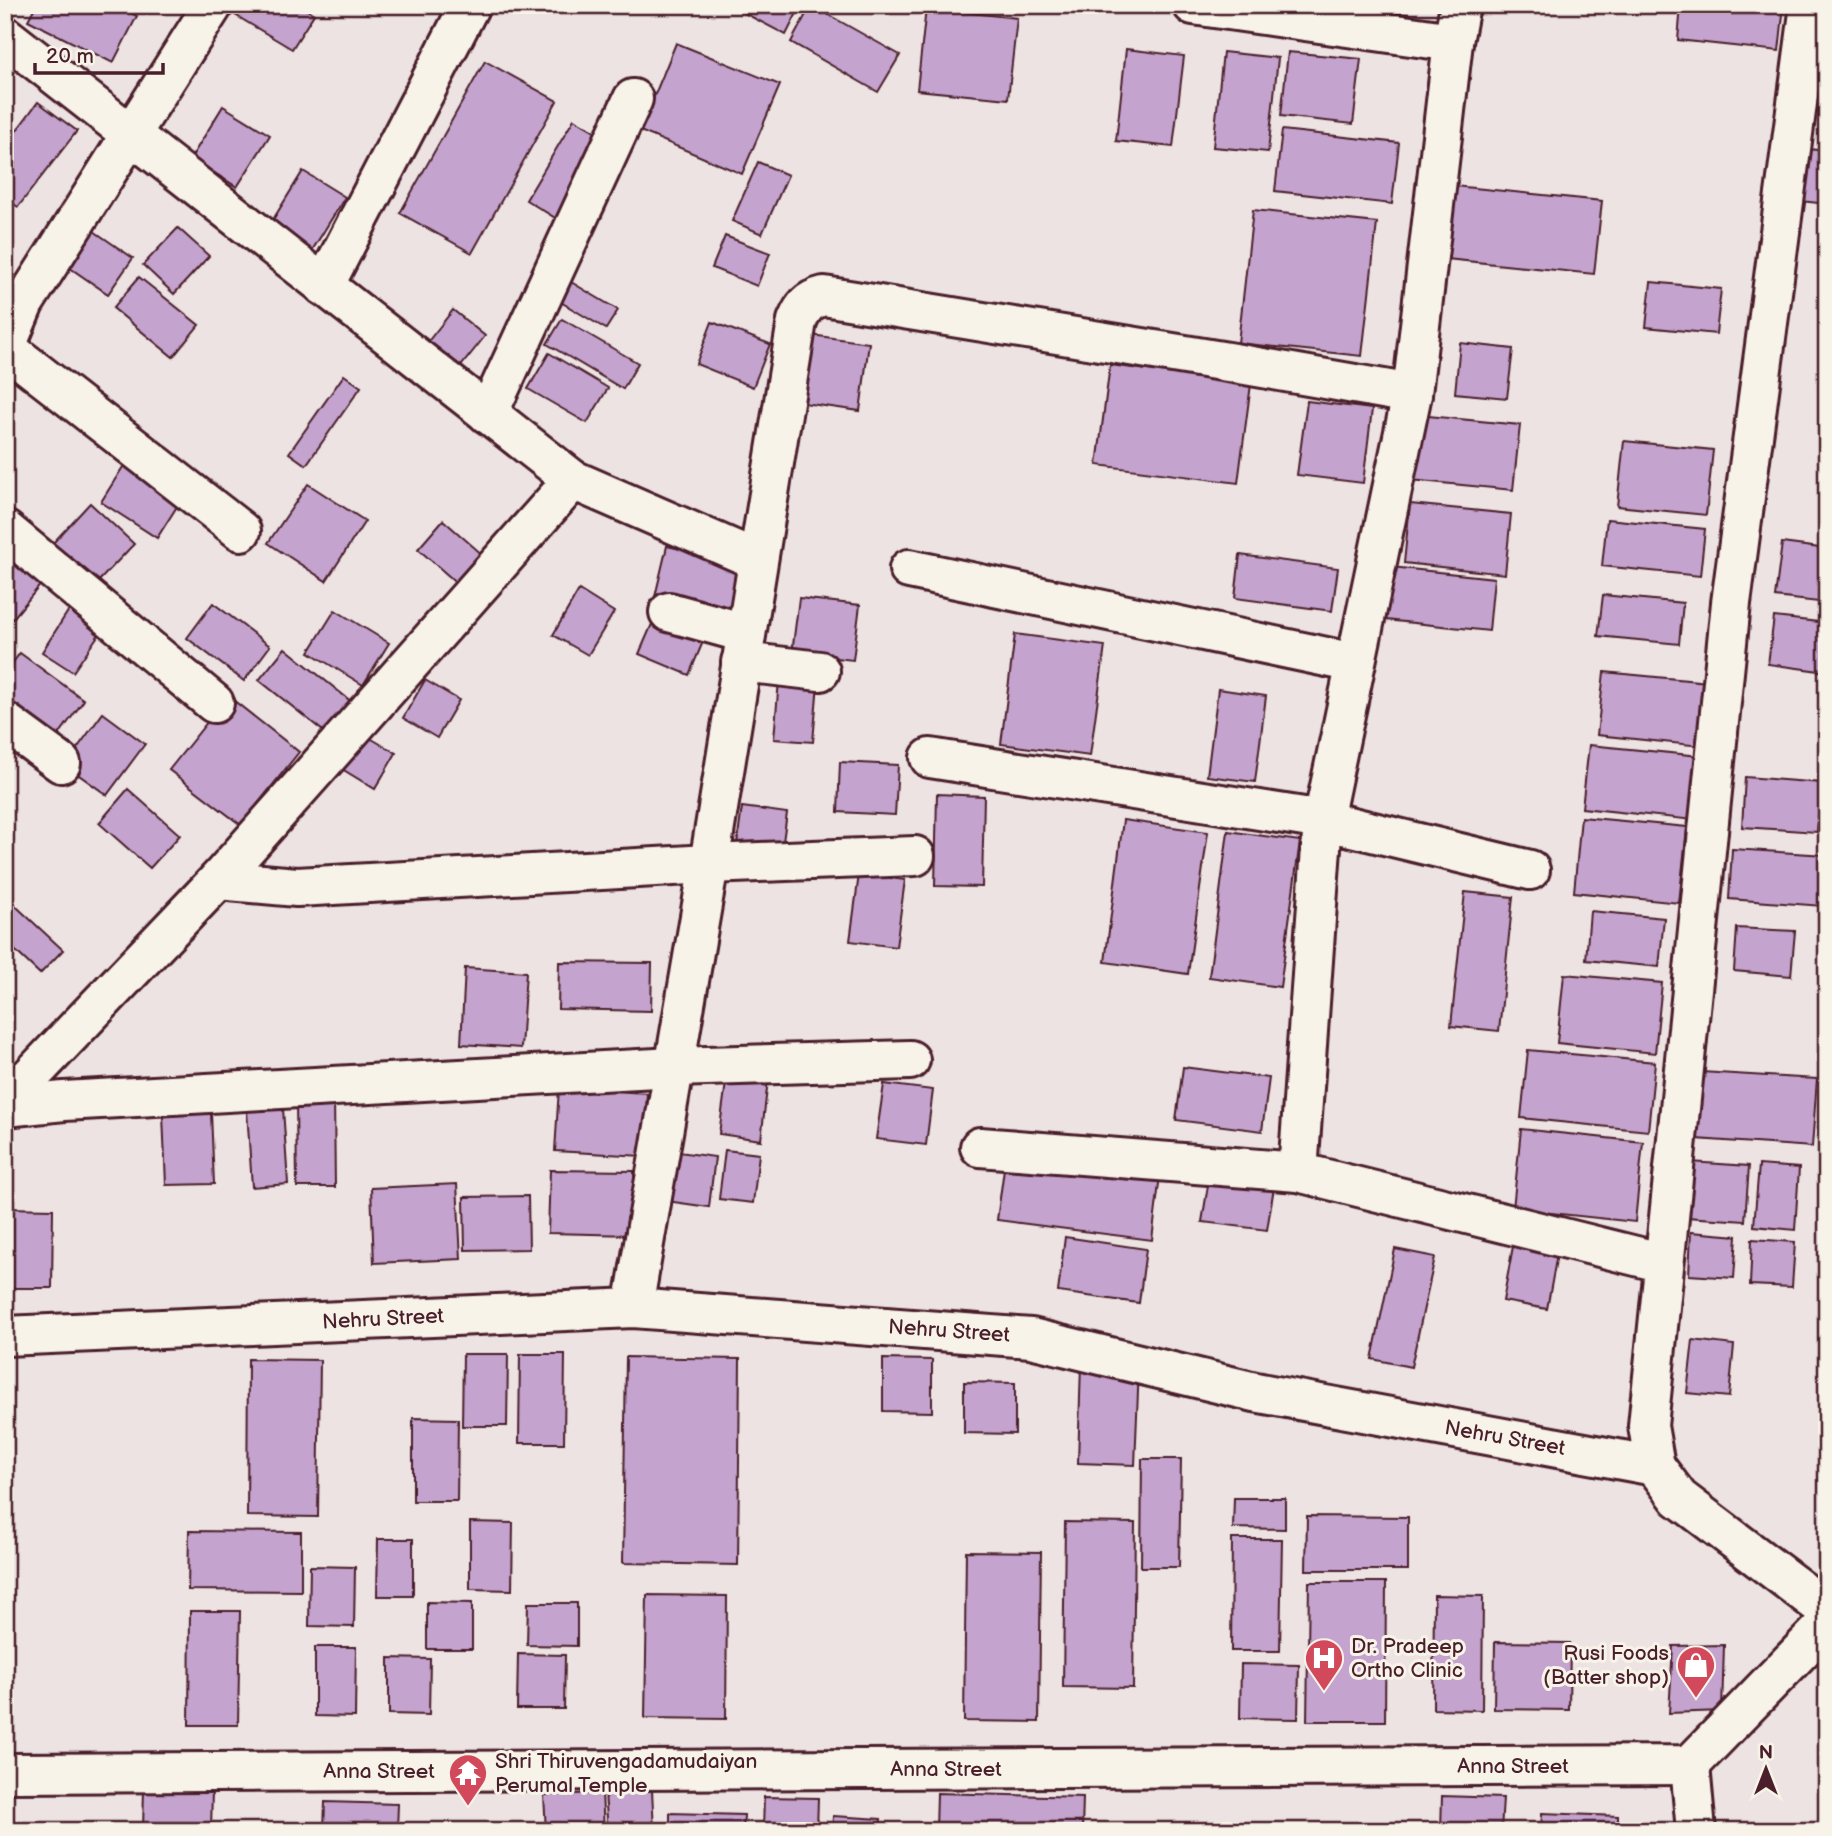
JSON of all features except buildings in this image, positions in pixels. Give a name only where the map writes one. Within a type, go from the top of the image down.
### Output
[{"type":"street","points":[[213,5],[131,136],[15,302],[6,349],[240,530]]},
{"type":"street","points":[[324,286],[470,5]]},
{"type":"street","points":[[1194,5],[1457,23],[1412,394],[1323,820],[1298,1172]]},
{"type":"street","points":[[1810,5],[1731,603],[1648,1426],[1655,1466],[1679,1498],[1827,1609]]},
{"type":"street","points":[[5,36],[573,480],[757,560]]},
{"type":"street","points":[[488,414],[633,100]]},
{"type":"street","points":[[633,1308],[709,864],[797,321],[803,307],[814,298],[824,296],[1412,394]]},
{"type":"street","points":[[5,1105],[218,880],[573,480]]},
{"type":"street","points":[[5,530],[214,703]]},
{"type":"street","points":[[909,569],[1355,663]]},
{"type":"street","points":[[669,612],[743,648],[820,671]]},
{"type":"street","points":[[5,722],[61,763]]},
{"type":"street","points":[[930,758],[1323,820],[1530,870]]},
{"type":"street","points":[[218,880],[297,887],[709,864],[915,856]]},
{"type":"street","points":[[5,1105],[674,1067],[910,1060]]},
{"type":"street","points":[[980,1147],[1298,1172],[1664,1263]]},
{"type":"street","name":"Nehru Street","points":[[5,1336],[633,1308],[1031,1338],[1255,1392],[1655,1466]]},
{"type":"street","points":[[1696,1831],[1690,1765],[1827,1624]]},
{"type":"street","name":"Anna Street","points":[[5,1773],[1690,1765]]},
{"type":"place","name":"Dr. Pradeep Ortho Clinic","points":[[1324,1692]]},
{"type":"place","name":"Rusi Foods (Batter shop)","points":[[1696,1699]]},
{"type":"place","name":"Shri Thiruvengadamudaiyan Perumal Temple","points":[[468,1807]]}]
